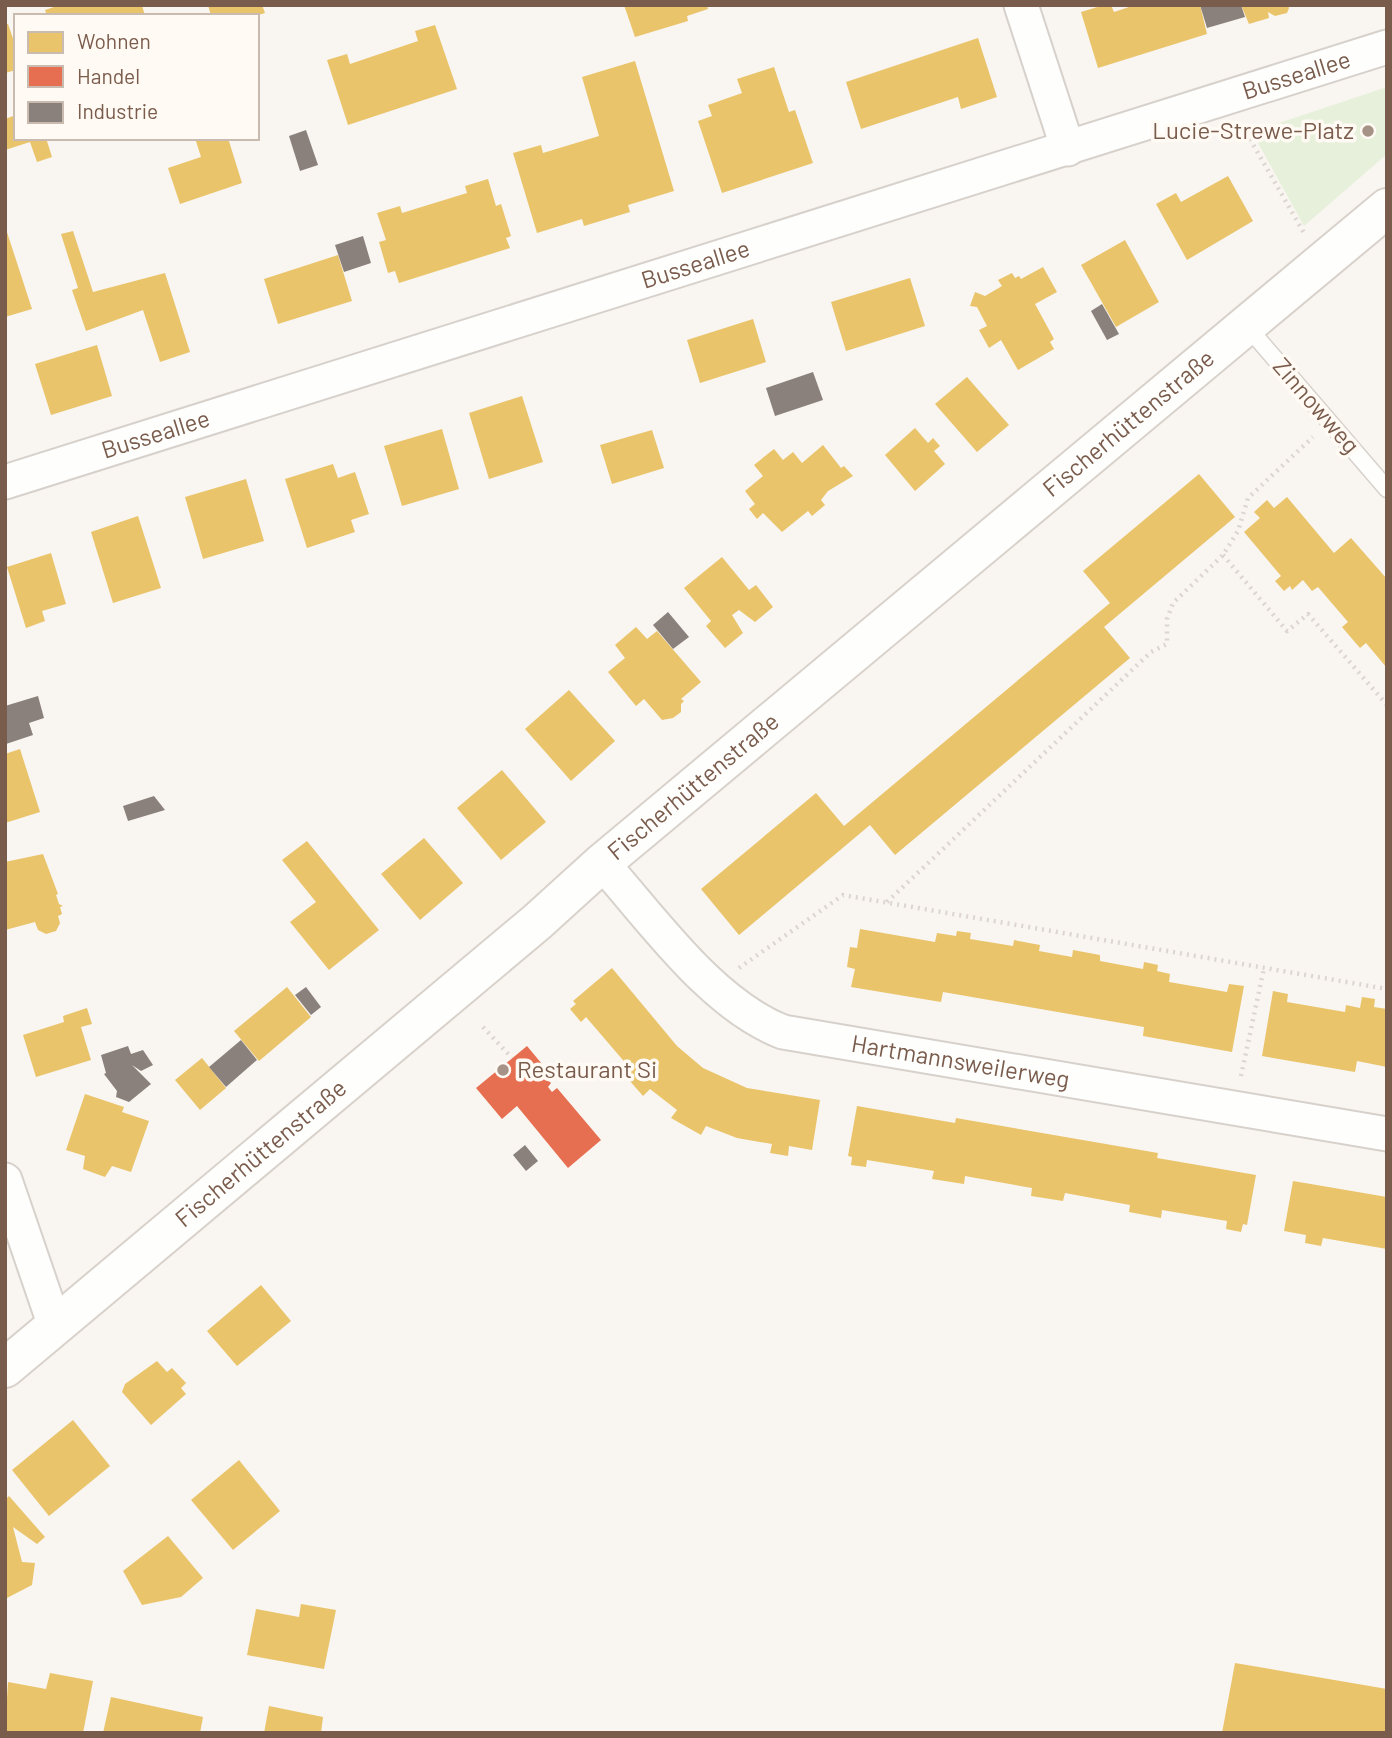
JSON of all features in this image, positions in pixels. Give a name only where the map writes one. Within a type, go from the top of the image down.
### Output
[{"type":"street","points":[[1021,5],[1068,149]]},
{"type":"street","name":"Busseallee","points":[[5,482],[1387,47]]},
{"type":"street","name":"Fischerhüttenstraße","points":[[5,1368],[537,922],[602,863],[1387,208]]},
{"type":"street","name":"Hartmannsweilerweg","points":[[602,863],[714,988],[758,1022],[783,1032],[1387,1134]]},
{"type":"street","points":[[5,1180],[55,1326]]},
{"type":"lane","name":"Zinnowweg","points":[[1245,324],[1387,489]]},
{"type":"path","points":[[1243,127],[1304,233]]},
{"type":"path","points":[[886,903],[1151,652],[1167,644],[1167,619],[1173,603],[1223,555],[1238,531],[1248,498],[1330,421]]},
{"type":"path","points":[[1223,555],[1287,631],[1308,614],[1387,705]]},
{"type":"path","points":[[729,975],[843,895],[1387,989]]},
{"type":"path","points":[[1239,1086],[1264,968]]},
{"type":"path","points":[[483,1027],[512,1058]]},
{"type":"green space","points":[[1387,87],[1387,154],[1304,226],[1252,132]]},
{"type":"building: Wohnen","points":[[60,5],[142,5],[144,14],[46,14],[45,10]]},
{"type":"building: Wohnen","points":[[208,5],[262,5],[265,13],[259,15],[210,14]]},
{"type":"building: Wohnen","points":[[624,5],[707,5],[708,9],[687,16],[688,21],[635,37]]},
{"type":"building: Wohnen","points":[[1111,5],[1114,12],[1135,5],[1200,5],[1207,34],[1098,68],[1081,12]]},
{"type":"building: Wohnen","points":[[1241,5],[1288,5],[1289,8],[1287,13],[1275,16],[1268,12],[1269,18],[1249,24]]},
{"type":"building: Wohnen","points":[[8,24],[14,41],[14,71],[5,73],[5,25]]},
{"type":"building: Wohnen","points":[[435,25],[457,89],[348,125],[327,60],[347,54],[350,64],[418,41],[415,31]]},
{"type":"building: Wohnen","points":[[978,38],[997,97],[961,109],[958,97],[861,129],[846,82]]},
{"type":"building: Wohnen","points":[[635,61],[674,191],[628,205],[630,212],[584,226],[582,219],[537,233],[513,153],[541,145],[543,153],[599,136],[582,77]]},
{"type":"building: Wohnen","points":[[774,67],[789,112],[795,110],[813,163],[722,193],[698,121],[712,116],[708,105],[742,93],[737,79]]},
{"type":"building: Wohnen","points":[[14,116],[14,140],[47,140],[52,157],[37,162],[30,142],[5,150],[5,119]]},
{"type":"building: Wohnen","points":[[196,140],[229,140],[242,183],[180,204],[168,168],[201,157]]},
{"type":"building: Wohnen","points":[[1228,176],[1253,221],[1187,260],[1156,204],[1176,193],[1181,202]]},
{"type":"building: Wohnen","points":[[488,179],[496,206],[501,204],[511,236],[506,238],[510,248],[399,283],[395,271],[388,273],[379,242],[386,240],[377,213],[400,206],[402,213],[467,193],[465,186]]},
{"type":"building: Wohnen","points":[[5,226],[32,309],[5,317]]},
{"type":"building: Wohnen","points":[[73,231],[93,292],[165,273],[190,352],[160,362],[143,310],[86,331],[72,290],[78,288],[61,234]]},
{"type":"building: Wohnen","points":[[1125,240],[1159,302],[1116,327],[1081,265]]},
{"type":"building: Wohnen","points":[[338,255],[352,301],[278,324],[264,279]]},
{"type":"building: Wohnen","points":[[1043,267],[1057,292],[1035,304],[1054,339],[1050,342],[1054,349],[1018,370],[1001,340],[989,348],[979,330],[987,326],[977,307],[970,306],[975,292],[985,296],[1002,286],[998,280],[1012,273],[1015,278],[1019,276],[1021,279]]},
{"type":"building: Wohnen","points":[[910,278],[925,326],[846,351],[831,302]]},
{"type":"building: Wohnen","points":[[753,319],[766,362],[700,383],[687,340]]},
{"type":"building: Wohnen","points":[[97,345],[112,396],[51,415],[35,364]]},
{"type":"building: Wohnen","points":[[967,377],[1009,425],[977,452],[935,404]]},
{"type":"building: Wohnen","points":[[522,396],[543,462],[489,479],[469,413]]},
{"type":"building: Wohnen","points":[[915,428],[928,443],[933,438],[940,446],[934,451],[945,464],[915,491],[885,455]]},
{"type":"building: Wohnen","points":[[442,429],[459,489],[402,506],[384,446]]},
{"type":"building: Wohnen","points":[[652,430],[664,468],[612,484],[600,445]]},
{"type":"building: Wohnen","points":[[823,445],[841,468],[844,466],[853,476],[828,491],[821,500],[825,505],[812,516],[808,511],[782,532],[763,513],[757,519],[749,509],[755,504],[745,491],[763,476],[754,465],[774,449],[783,460],[793,452],[802,463]]},
{"type":"building: Wohnen","points":[[333,464],[338,478],[355,472],[369,514],[351,520],[355,532],[307,548],[285,479]]},
{"type":"building: Wohnen","points":[[1199,474],[1235,517],[1104,627],[1130,658],[895,855],[870,825],[739,935],[701,889],[816,793],[844,826],[1110,603],[1083,571]]},
{"type":"building: Wohnen","points":[[246,479],[264,541],[203,559],[185,497]]},
{"type":"building: Wohnen","points":[[1287,497],[1334,553],[1351,538],[1387,579],[1387,668],[1366,643],[1360,648],[1342,627],[1348,622],[1318,587],[1312,591],[1303,580],[1292,590],[1290,586],[1284,591],[1275,581],[1281,576],[1244,532],[1260,518],[1254,512],[1267,500],[1274,508]]},
{"type":"building: Wohnen","points":[[138,516],[161,588],[113,603],[91,532]]},
{"type":"building: Wohnen","points":[[51,553],[66,604],[42,611],[45,621],[26,628],[7,567]]},
{"type":"building: Wohnen","points":[[722,557],[749,590],[756,585],[773,607],[755,622],[739,610],[732,615],[743,633],[725,648],[706,626],[711,621],[684,588]]},
{"type":"building: Wohnen","points":[[636,627],[647,639],[657,631],[701,682],[681,699],[684,701],[681,704],[681,712],[673,718],[662,720],[644,699],[636,706],[608,672],[625,658],[615,645]]},
{"type":"building: Wohnen","points":[[569,690],[615,741],[571,781],[525,729]]},
{"type":"building: Wohnen","points":[[20,749],[40,812],[5,823],[5,754]]},
{"type":"building: Wohnen","points":[[502,770],[546,822],[501,860],[457,808]]},
{"type":"building: Wohnen","points":[[424,838],[463,883],[420,920],[381,874]]},
{"type":"building: Wohnen","points":[[307,841],[379,930],[329,970],[290,922],[316,902],[282,860]]},
{"type":"building: Wohnen","points":[[43,854],[59,904],[63,906],[60,907],[62,914],[58,916],[60,923],[56,931],[46,934],[38,930],[35,922],[5,930],[5,862]]},
{"type":"building: Wohnen","points":[[860,929],[935,942],[937,933],[956,936],[957,931],[971,933],[970,939],[1013,946],[1014,940],[1040,945],[1039,951],[1072,957],[1073,950],[1100,955],[1100,961],[1143,969],[1144,962],[1158,965],[1157,971],[1170,974],[1169,982],[1227,992],[1229,984],[1244,986],[1232,1052],[1143,1036],[1144,1027],[943,992],[941,1002],[851,987],[855,969],[847,967],[850,947],[857,948]]},
{"type":"building: Wohnen","points":[[612,968],[677,1046],[703,1068],[747,1088],[820,1100],[812,1150],[789,1146],[788,1156],[770,1153],[772,1144],[737,1138],[706,1126],[701,1135],[671,1118],[677,1110],[650,1089],[643,1096],[622,1072],[628,1066],[586,1017],[581,1022],[570,1009],[576,1004],[573,1001]]},
{"type":"building: Wohnen","points":[[287,987],[311,1017],[259,1061],[234,1031]]},
{"type":"building: Wohnen","points":[[1273,991],[1288,994],[1287,1002],[1345,1012],[1346,1005],[1360,1008],[1362,997],[1375,999],[1374,1007],[1387,1009],[1387,1067],[1357,1061],[1355,1072],[1262,1056]]},
{"type":"building: Wohnen","points":[[87,1008],[92,1024],[81,1027],[91,1060],[36,1077],[23,1035],[64,1022],[63,1016]]},
{"type":"building: Wohnen","points":[[202,1058],[226,1088],[200,1110],[175,1080]]},
{"type":"building: Wohnen","points":[[85,1094],[124,1107],[122,1112],[149,1121],[131,1172],[112,1166],[105,1177],[83,1169],[85,1156],[66,1150]]},
{"type":"building: Wohnen","points":[[857,1106],[955,1123],[956,1118],[1158,1153],[1157,1158],[1256,1175],[1247,1225],[1243,1224],[1241,1232],[1226,1229],[1227,1221],[1162,1210],[1161,1218],[1129,1212],[1130,1205],[1065,1193],[1063,1201],[1031,1196],[1032,1188],[965,1176],[964,1184],[932,1179],[934,1171],[867,1160],[866,1167],[851,1165],[852,1157],[848,1156]]},
{"type":"building: Wohnen","points":[[1293,1181],[1387,1197],[1387,1249],[1323,1238],[1321,1246],[1305,1243],[1306,1235],[1284,1231]]},
{"type":"building: Wohnen","points":[[261,1285],[291,1321],[237,1366],[207,1331]]},
{"type":"building: Wohnen","points":[[157,1361],[167,1372],[172,1368],[186,1383],[181,1388],[186,1394],[151,1425],[122,1392],[125,1384]]},
{"type":"building: Wohnen","points":[[73,1420],[110,1466],[49,1516],[12,1470]]},
{"type":"building: Wohnen","points":[[239,1460],[280,1511],[233,1550],[191,1500]]},
{"type":"building: Wohnen","points":[[9,1496],[45,1537],[37,1544],[13,1527],[22,1562],[35,1563],[32,1585],[5,1599],[5,1500]]},
{"type":"building: Wohnen","points":[[168,1536],[203,1578],[181,1597],[142,1605],[123,1571]]},
{"type":"building: Wohnen","points":[[301,1604],[336,1610],[324,1669],[247,1655],[256,1609],[299,1617]]},
{"type":"building: Wohnen","points":[[1235,1663],[1387,1689],[1387,1733],[1222,1733]]},
{"type":"building: Wohnen","points":[[50,1673],[93,1681],[83,1733],[5,1733],[8,1682],[46,1689]]},
{"type":"building: Wohnen","points":[[111,1697],[203,1717],[200,1733],[103,1733]]},
{"type":"building: Wohnen","points":[[269,1706],[323,1717],[321,1733],[264,1733]]},
{"type":"building: Handel","points":[[527,1046],[552,1076],[548,1080],[551,1083],[548,1087],[552,1092],[557,1088],[601,1140],[568,1168],[517,1106],[502,1119],[476,1088]]},
{"type":"building: Industrie","points":[[1200,5],[1241,5],[1245,17],[1207,28]]},
{"type":"building: Industrie","points":[[306,130],[318,165],[300,171],[289,136]]},
{"type":"building: Industrie","points":[[363,236],[371,263],[344,272],[335,245]]},
{"type":"building: Industrie","points":[[1102,304],[1119,334],[1107,340],[1091,311]]},
{"type":"building: Industrie","points":[[813,372],[823,400],[775,416],[766,388]]},
{"type":"building: Industrie","points":[[668,612],[689,637],[673,649],[653,625]]},
{"type":"building: Industrie","points":[[38,696],[44,718],[29,723],[33,735],[6,744],[5,706]]},
{"type":"building: Industrie","points":[[154,796],[165,810],[128,821],[123,806]]},
{"type":"building: Industrie","points":[[306,987],[321,1007],[311,1015],[295,995]]},
{"type":"building: Industrie","points":[[241,1040],[257,1060],[226,1087],[209,1067]]},
{"type":"building: Industrie","points":[[128,1046],[131,1054],[143,1050],[153,1065],[141,1071],[132,1065],[151,1084],[129,1102],[116,1097],[117,1091],[104,1074],[106,1073],[101,1055]]},
{"type":"building: Industrie","points":[[525,1145],[538,1161],[526,1171],[513,1155]]},
{"type":"place","name":"Lucie-Strewe-Platz","points":[[1368,131]]},
{"type":"place","name":"Restaurant Si","points":[[503,1070]]}]
